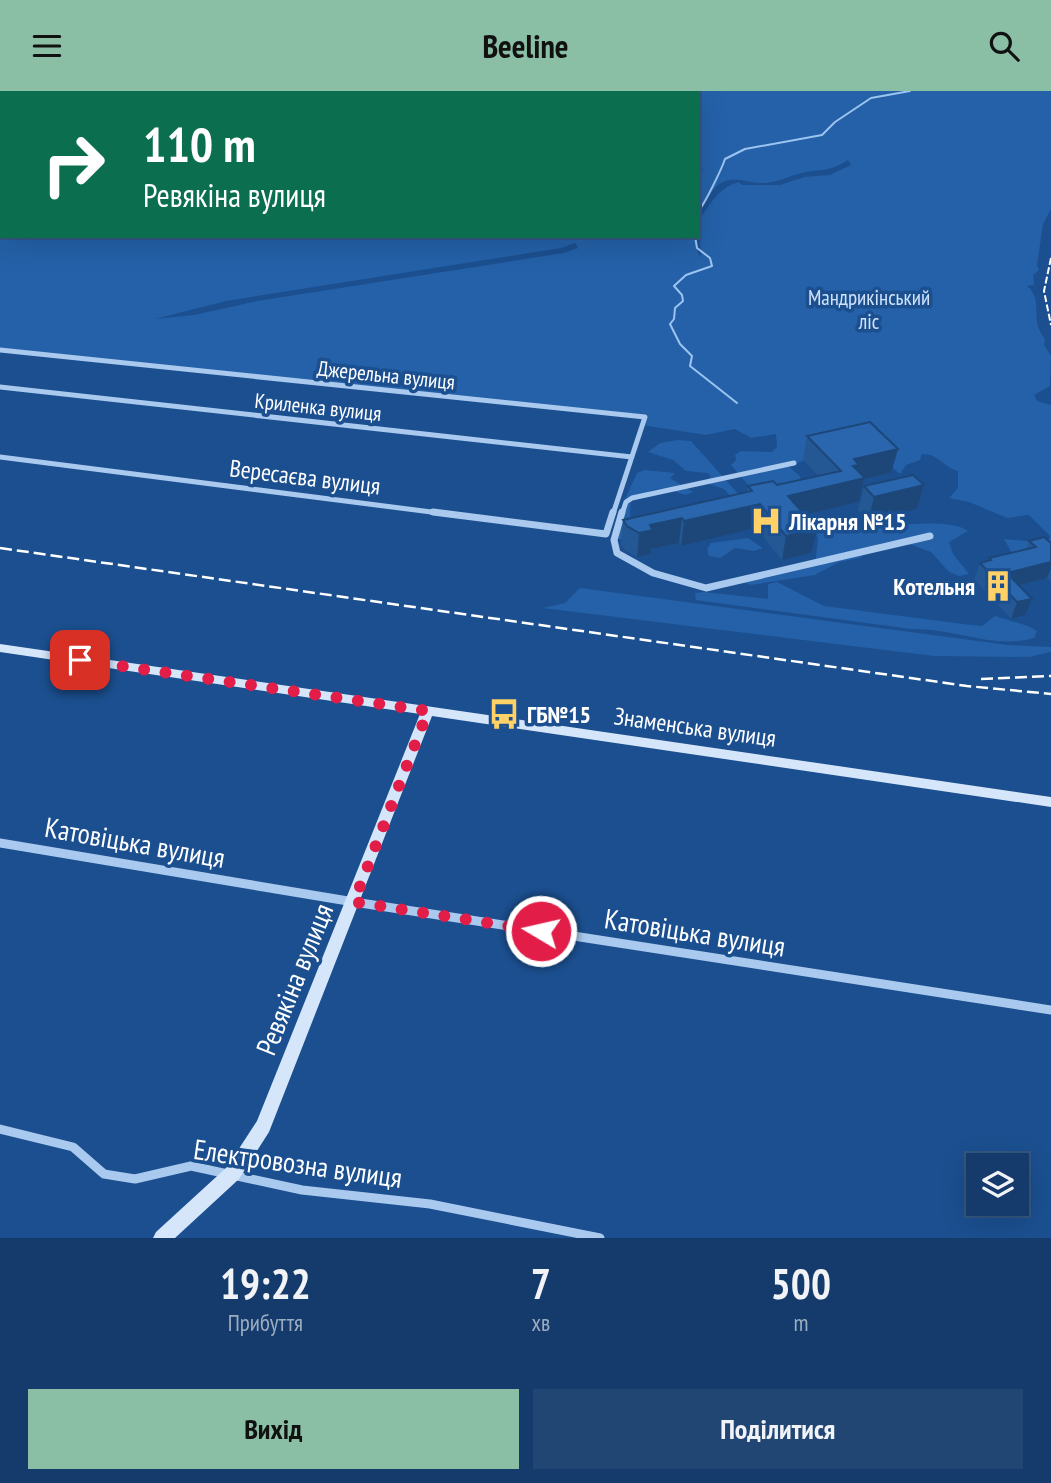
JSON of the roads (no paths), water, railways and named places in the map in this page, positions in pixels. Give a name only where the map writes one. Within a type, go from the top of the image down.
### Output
[{"type":"main road","name":"Знаменська вулиця","points":[[0,648],[1051,802]]},
{"type":"main road","name":"Ревякіна вулиця","points":[[162,1238],[233,1173],[262,1126],[354,902],[428,711]]},
{"type":"street","name":"Джерельна вулиця","points":[[0,350],[645,417],[606,534]]},
{"type":"street","name":"Криленка вулиця","points":[[0,387],[632,457]]},
{"type":"street","name":"Вересаєва вулиця","points":[[0,457],[606,534]]},
{"type":"street","points":[[794,463],[632,498],[626,502],[614,544],[616,552],[624,559],[689,586],[706,589],[930,536]]},
{"type":"street","points":[[624,483],[632,498]]},
{"type":"street","name":"Катовіцька вулиця","points":[[0,843],[354,902],[1051,1010]]},
{"type":"street","name":"Електровозна вулиця","points":[[0,1129],[73,1147],[104,1174],[135,1179],[191,1166],[302,1190],[430,1205],[600,1238]]},
{"type":"waterway","points":[[700,209],[725,159],[745,149],[822,135],[835,122],[871,98],[910,91]]},
{"type":"waterway","points":[[695,238],[697,248],[710,258],[712,266],[686,275],[674,286],[682,295],[683,301],[675,308],[674,319],[670,324],[680,344],[692,356],[690,366],[737,403]]},
{"type":"railway","points":[[1051,258],[1044,291],[1051,325]]},
{"type":"railway","points":[[0,548],[967,686],[1051,694]]},
{"type":"railway","points":[[981,679],[1051,676]]},
{"type":"place","name":"Лікарня №15","points":[[766,521]]},
{"type":"place","name":"Котельня","points":[[998,586]]},
{"type":"place","name":"ГБ№15","points":[[504,714]]},
{"type":"park label","name":"Мандрикінський ліс","points":[[869,309]]}]
